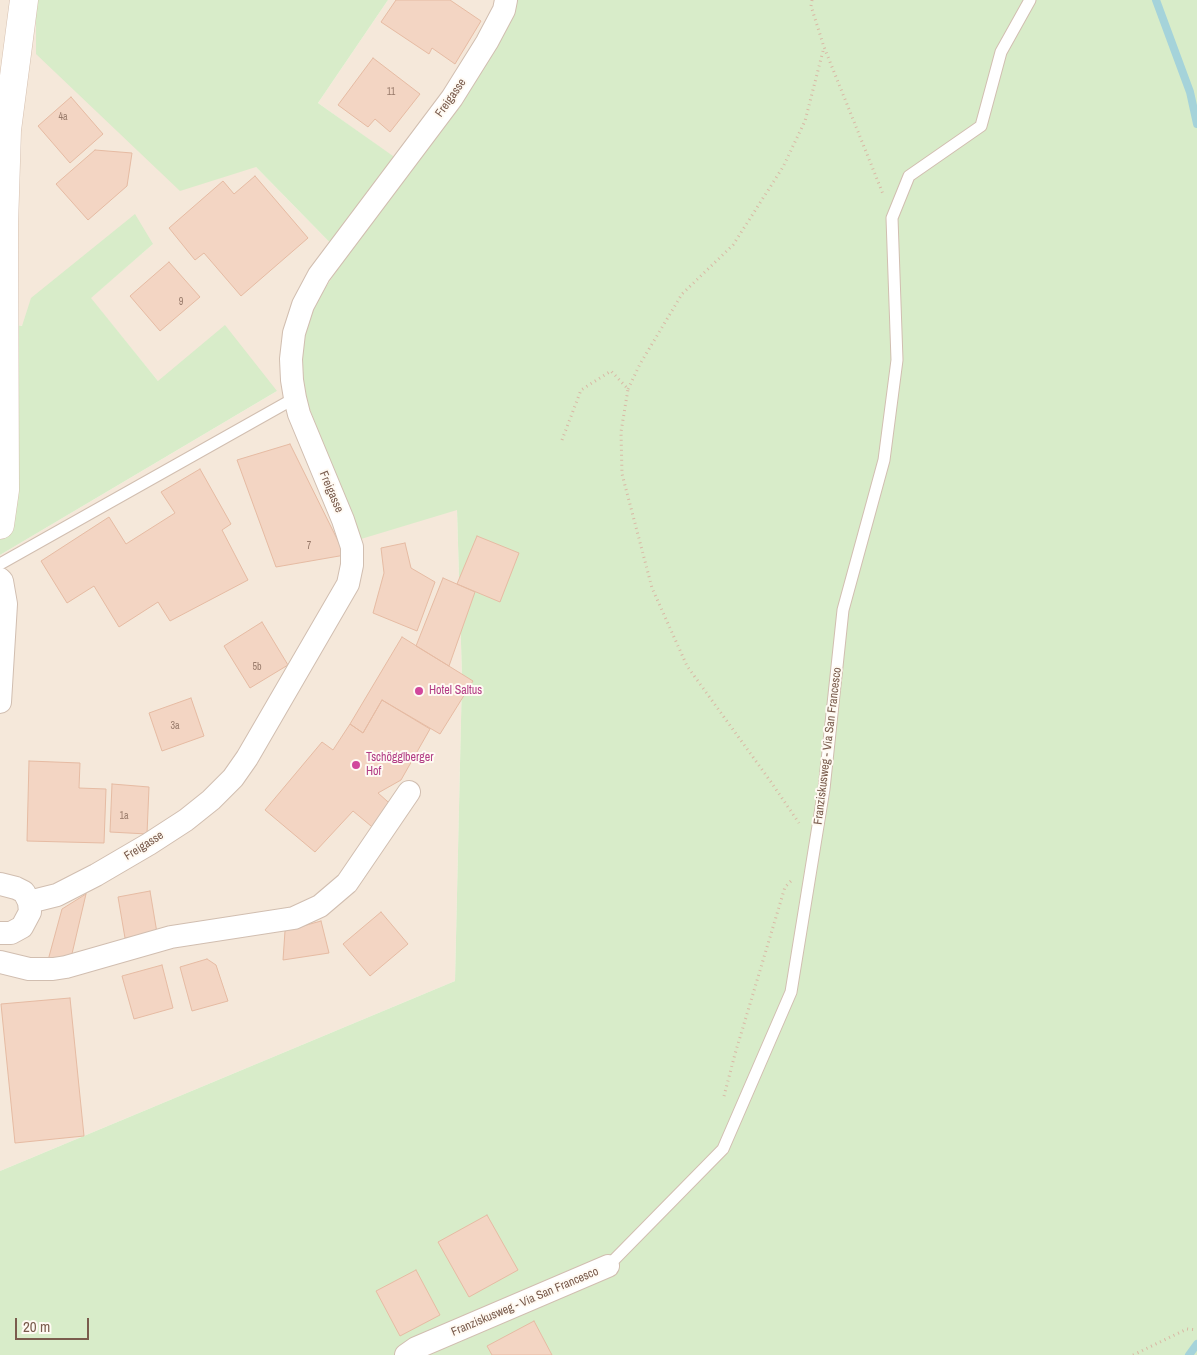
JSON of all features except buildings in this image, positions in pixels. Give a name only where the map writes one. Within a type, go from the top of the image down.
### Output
[{"type":"main road","points":[[0,525],[5,490],[4,224],[7,130],[24,0]]},
{"type":"street","name":"Freigasse","points":[[29,902],[57,895],[96,876],[186,820],[211,800],[233,778],[247,758],[348,584],[352,564],[352,547],[343,520],[299,414],[295,398],[291,359],[294,333],[303,305],[320,275],[452,98],[487,42],[504,10],[506,0]]},
{"type":"street","points":[[0,579],[6,604],[0,702]]},
{"type":"street","points":[[0,962],[29,969],[53,969],[171,937],[294,918],[320,906],[347,883],[409,792]]},
{"type":"street","points":[[0,884],[24,892],[29,902],[30,912],[22,927],[11,933],[0,933]]},
{"type":"street","name":"Franziskusweg - Via San Francesco","points":[[406,1355],[416,1348],[608,1266]]},
{"type":"lane","name":"Franziskusweg - Via San Francesco","points":[[608,1266],[723,1149],[791,992],[824,789],[843,610],[884,460],[897,360],[892,218],[909,176],[981,126],[1001,52],[1030,0]]},
{"type":"lane","points":[[0,564],[295,398]]},
{"type":"path","points":[[812,0],[811,6],[824,47],[892,218]]},
{"type":"path","points":[[722,1104],[785,887],[814,852],[771,782],[686,666],[652,588],[622,474],[621,432],[628,389],[640,364],[682,294],[733,244],[783,168],[805,121],[824,47]]},
{"type":"path","points":[[562,440],[581,390],[611,371],[628,389]]},
{"type":"path","points":[[1133,1355],[1187,1329],[1197,1329]]},
{"type":"shaded area","points":[[0,0],[36,0],[256,167],[345,258],[323,291],[457,510],[462,677],[455,981],[0,1171],[0,555],[277,391],[158,381],[90,298],[153,244],[22,326],[0,322],[2,71],[0,71]]},
{"type":"shaded area","points":[[388,0],[498,0],[410,169],[318,103]]},
{"type":"green space","points":[[36,0],[388,0],[318,103],[410,168],[498,0],[1197,0],[1197,1355],[0,1355],[0,1171],[455,981],[462,677],[457,510],[361,539],[305,397],[301,371],[301,350],[310,314],[345,258],[256,167],[180,191],[36,54]]},
{"type":"green space","points":[[135,214],[153,244],[91,298],[158,381],[225,325],[277,391],[0,555],[0,322],[22,326],[31,298]]},
{"type":"waterway","points":[[1156,0],[1190,92],[1197,124]]},
{"type":"waterway","points":[[1189,1355],[1197,1344]]},
{"type":"place","name":"Hotel Saltus","points":[[419,691]]},
{"type":"place","name":"Tschögglberger Hof","points":[[356,765]]}]
